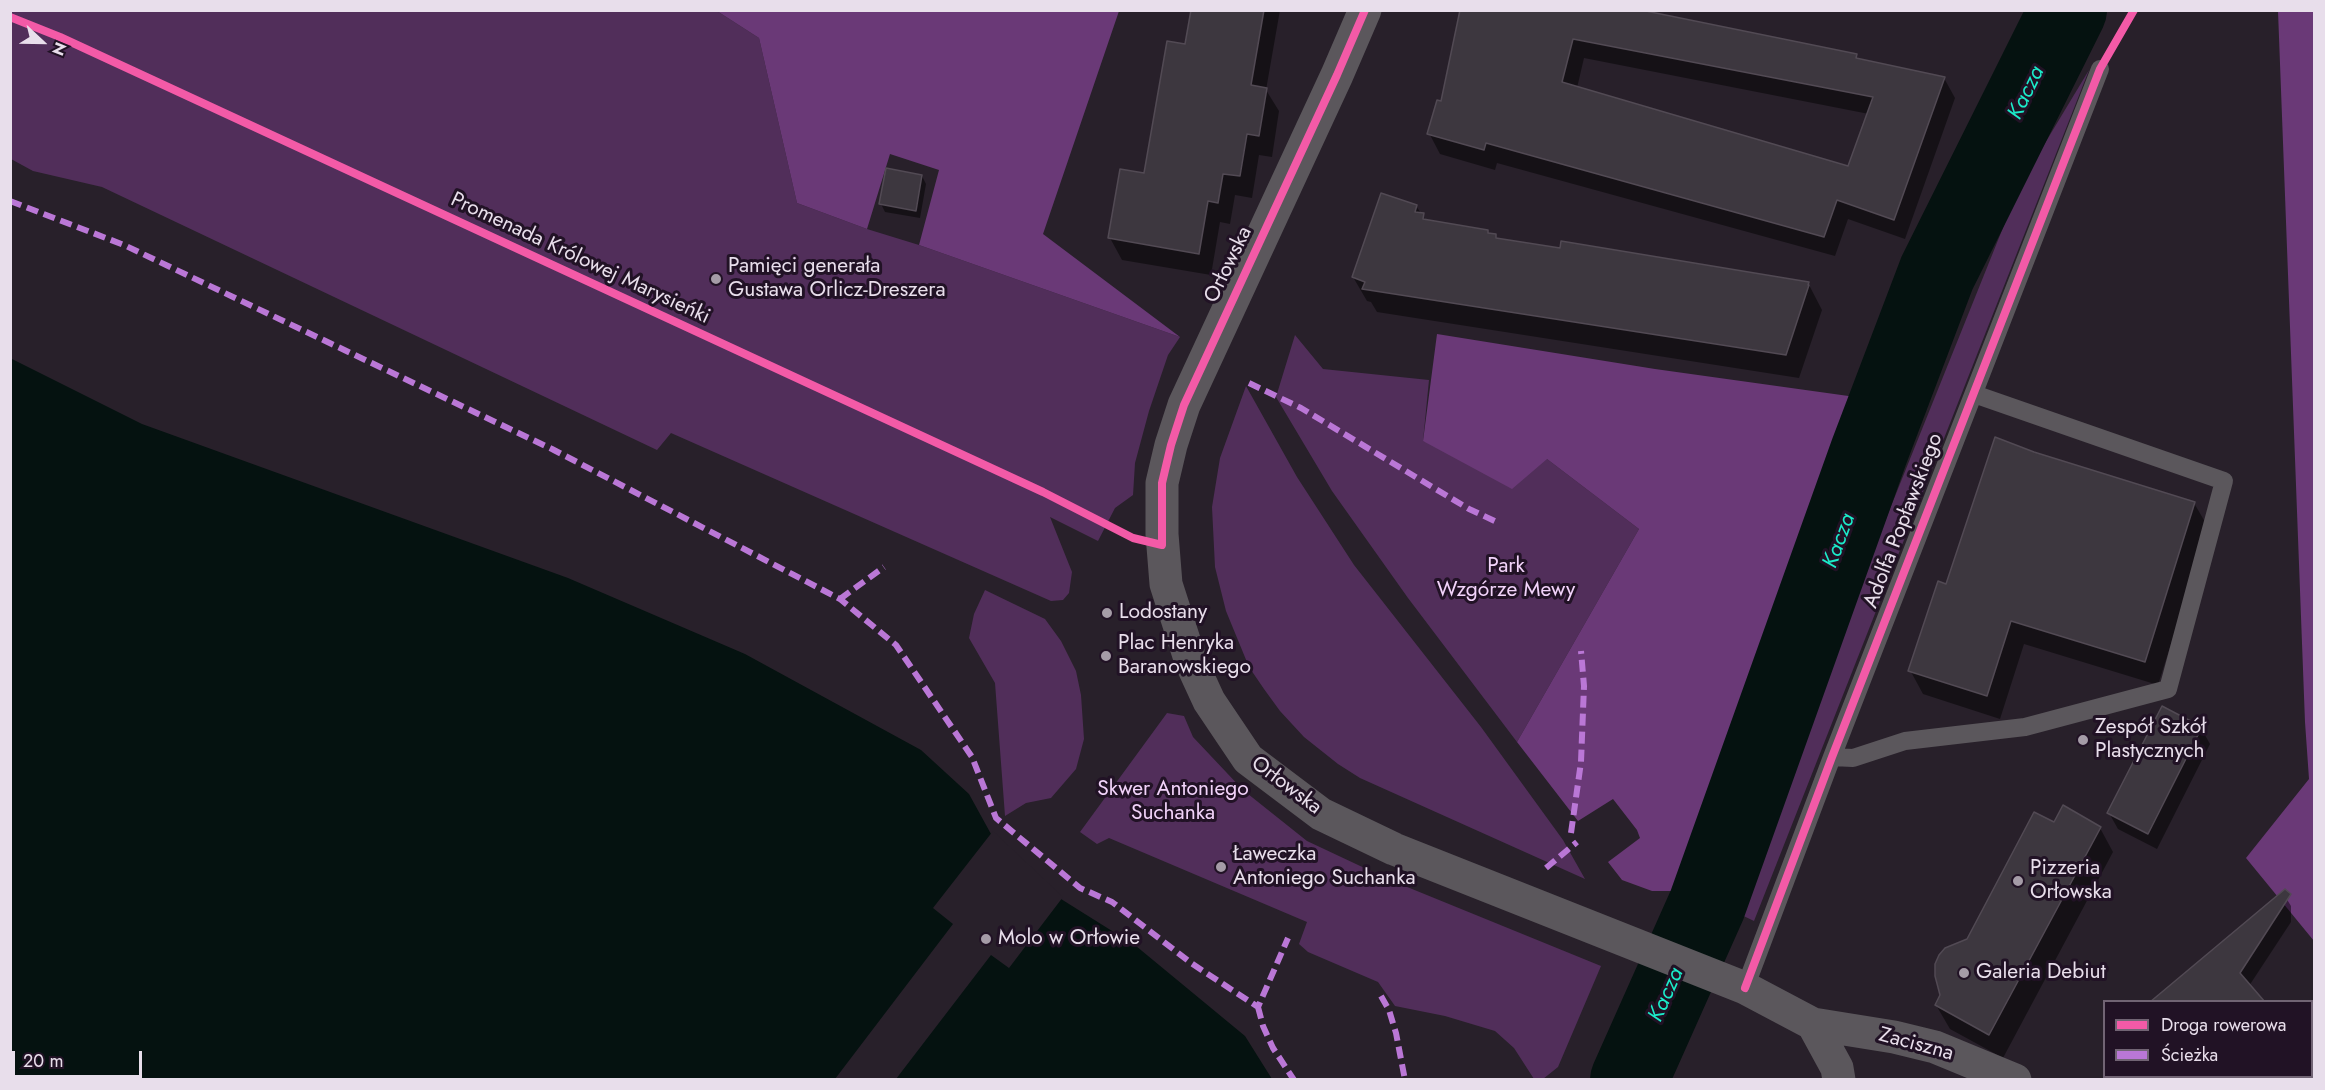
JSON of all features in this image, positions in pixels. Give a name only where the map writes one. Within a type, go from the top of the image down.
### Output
[{"type":"street","name":"Orłowska","points":[[1365,10],[1333,85],[1188,396],[1171,445],[1162,483],[1162,534],[1166,584],[1179,629],[1209,701],[1248,759],[1321,814],[1395,849],[1735,984],[1813,1024]]},
{"type":"street","points":[[1813,1024],[1837,1068],[1839,1080]]},
{"type":"street","name":"Zaciszna","points":[[1813,1024],[1894,1037],[1935,1047],[2016,1080]]},
{"type":"lane","name":"Adolfa Popławskiego","points":[[1735,984],[1832,757],[2100,69]]},
{"type":"lane","points":[[1832,757],[1853,758],[1905,741],[2025,727],[2168,689],[2224,481],[1974,394]]},
{"type":"green space","points":[[10,11],[717,11],[759,38],[797,203],[1180,337],[1168,355],[1149,411],[1135,463],[1133,495],[1115,508],[1098,541],[1050,517],[1072,572],[1069,593],[1063,600],[1051,601],[671,433],[657,450],[102,187],[33,171],[11,159]]},
{"type":"green space","points":[[2089,70],[1754,921],[1729,909],[2021,183]]},
{"type":"green space","name":"Park Wzgórze Mewy","points":[[1295,335],[1323,369],[1429,380],[1423,441],[1547,459],[1639,529],[1517,742],[1408,598],[1332,491],[1276,397]]},
{"type":"green space","points":[[1246,386],[1297,477],[1354,565],[1481,727],[1563,840],[1585,879],[1360,778],[1304,737],[1264,689],[1249,667],[1226,611],[1215,567],[1212,507],[1220,458]]},
{"type":"green space","points":[[985,590],[1045,619],[1061,641],[1076,671],[1081,695],[1084,739],[1076,769],[1051,798],[1026,803],[1005,816],[995,683],[969,638],[974,614]]},
{"type":"green space","name":"Skwer Antoniego Suchanka","points":[[1167,713],[1184,716],[1193,737],[1243,790],[1307,841],[1390,880],[1601,966],[1558,1067],[1543,1079],[1534,1079],[1514,1048],[1495,1031],[1445,1016],[1395,1006],[1378,982],[1308,952],[1299,944],[1307,922],[1109,838],[1097,844],[1080,832]]},
{"type":"shaded area","points":[[717,11],[1119,11],[1043,234],[1180,337],[919,245],[939,170],[890,154],[867,229],[797,203],[759,38]]},
{"type":"shaded area","points":[[2278,11],[2314,11],[2314,941],[2246,858],[2309,779]]},
{"type":"shaded area","points":[[1437,334],[1655,369],[1870,399],[1782,664],[1679,891],[1652,891],[1622,880],[1608,862],[1640,838],[1637,830],[1613,799],[1578,821],[1517,742],[1639,529],[1547,459],[1512,489],[1423,441]]},
{"type":"shaded area","points":[[10,358],[142,424],[568,578],[745,654],[921,750],[969,794],[991,834],[1061,899],[1136,946],[1245,1036],[1272,1079],[11,1079]]},
{"type":"pier","name":"Molo w Orłowie","points":[[993,831],[1063,897],[1009,968],[991,955],[896,1079],[835,1079],[953,924],[933,908]]},
{"type":"building","points":[[1191,10],[1264,10],[1251,85],[1267,88],[1259,136],[1247,134],[1240,176],[1223,174],[1218,203],[1208,201],[1199,254],[1108,238],[1120,169],[1144,173],[1167,41],[1185,44]]},
{"type":"building","points":[[1460,10],[1641,10],[1857,54],[1856,58],[1945,77],[1894,220],[1837,200],[1824,237],[1486,143],[1484,150],[1427,134],[1437,100],[1441,101]],"holes":[[[1573,39],[1873,97],[1848,166],[1562,82]]]},
{"type":"building","points":[[886,168],[922,175],[916,211],[879,204]]},
{"type":"building","points":[[1381,193],[1417,205],[1415,212],[1424,213],[1423,219],[1488,230],[1488,233],[1496,234],[1496,238],[1560,248],[1561,241],[1809,282],[1809,285],[1786,355],[1362,289],[1365,282],[1352,277]]},
{"type":"building","points":[[1995,437],[2034,452],[2195,502],[2145,662],[2011,621],[1987,696],[1908,671],[1938,581],[1946,584]]},
{"type":"building","points":[[2162,706],[2202,727],[2148,834],[2107,813]]},
{"type":"building","points":[[2063,805],[2101,827],[1989,1035],[1935,1005],[1940,995],[1935,976],[1935,964],[1945,948],[1967,939],[2034,812],[2054,822]]},
{"type":"building","points":[[2285,889],[2291,894],[2240,973],[2263,1000],[2152,1000]]},
{"type":"waterway","name":"Kacza","points":[[1629,1080],[1707,905],[1869,452],[1937,273],[2068,10]]},
{"type":"marked path","points":[[10,201],[124,245],[552,449],[840,599],[896,645],[972,757],[996,818],[1080,888],[1112,902],[1191,963],[1258,1007],[1288,938]]},
{"type":"marked path","points":[[1249,383],[1301,408],[1469,509],[1497,522]]},
{"type":"marked path","points":[[840,599],[884,567]]},
{"type":"marked path","points":[[1571,833],[1581,762],[1584,686],[1581,651]]},
{"type":"marked path","points":[[1546,868],[1577,842]]},
{"type":"marked path","points":[[1381,996],[1389,1010],[1396,1033],[1405,1080]]},
{"type":"marked path","points":[[1258,1007],[1263,1026],[1273,1048],[1294,1080]]},
{"type":"cycle path","name":"Promenada Królowej Marysieńki","points":[[10,17],[60,37],[1043,492],[1133,538],[1162,545],[1162,483],[1184,405],[1365,10]]},
{"type":"cycle path","points":[[1745,988],[1832,757],[2100,69],[2134,10]]},
{"type":"place","name":"Pamięci generała Gustawa Orlicz-Dreszera","points":[[716,279]]},
{"type":"place","name":"Lodostany","points":[[1107,613]]},
{"type":"place","name":"Plac Henryka Baranowskiego","points":[[1106,656]]},
{"type":"place","name":"Zespół Szkół Plastycznych","points":[[2083,740]]},
{"type":"place","name":"Ławeczka Antoniego Suchanka","points":[[1221,867]]},
{"type":"place","name":"Pizzeria Orłowska","points":[[2018,881]]},
{"type":"place","name":"Molo w Orłowie","points":[[986,939]]},
{"type":"place","name":"Galeria Debiut","points":[[1964,973]]}]
